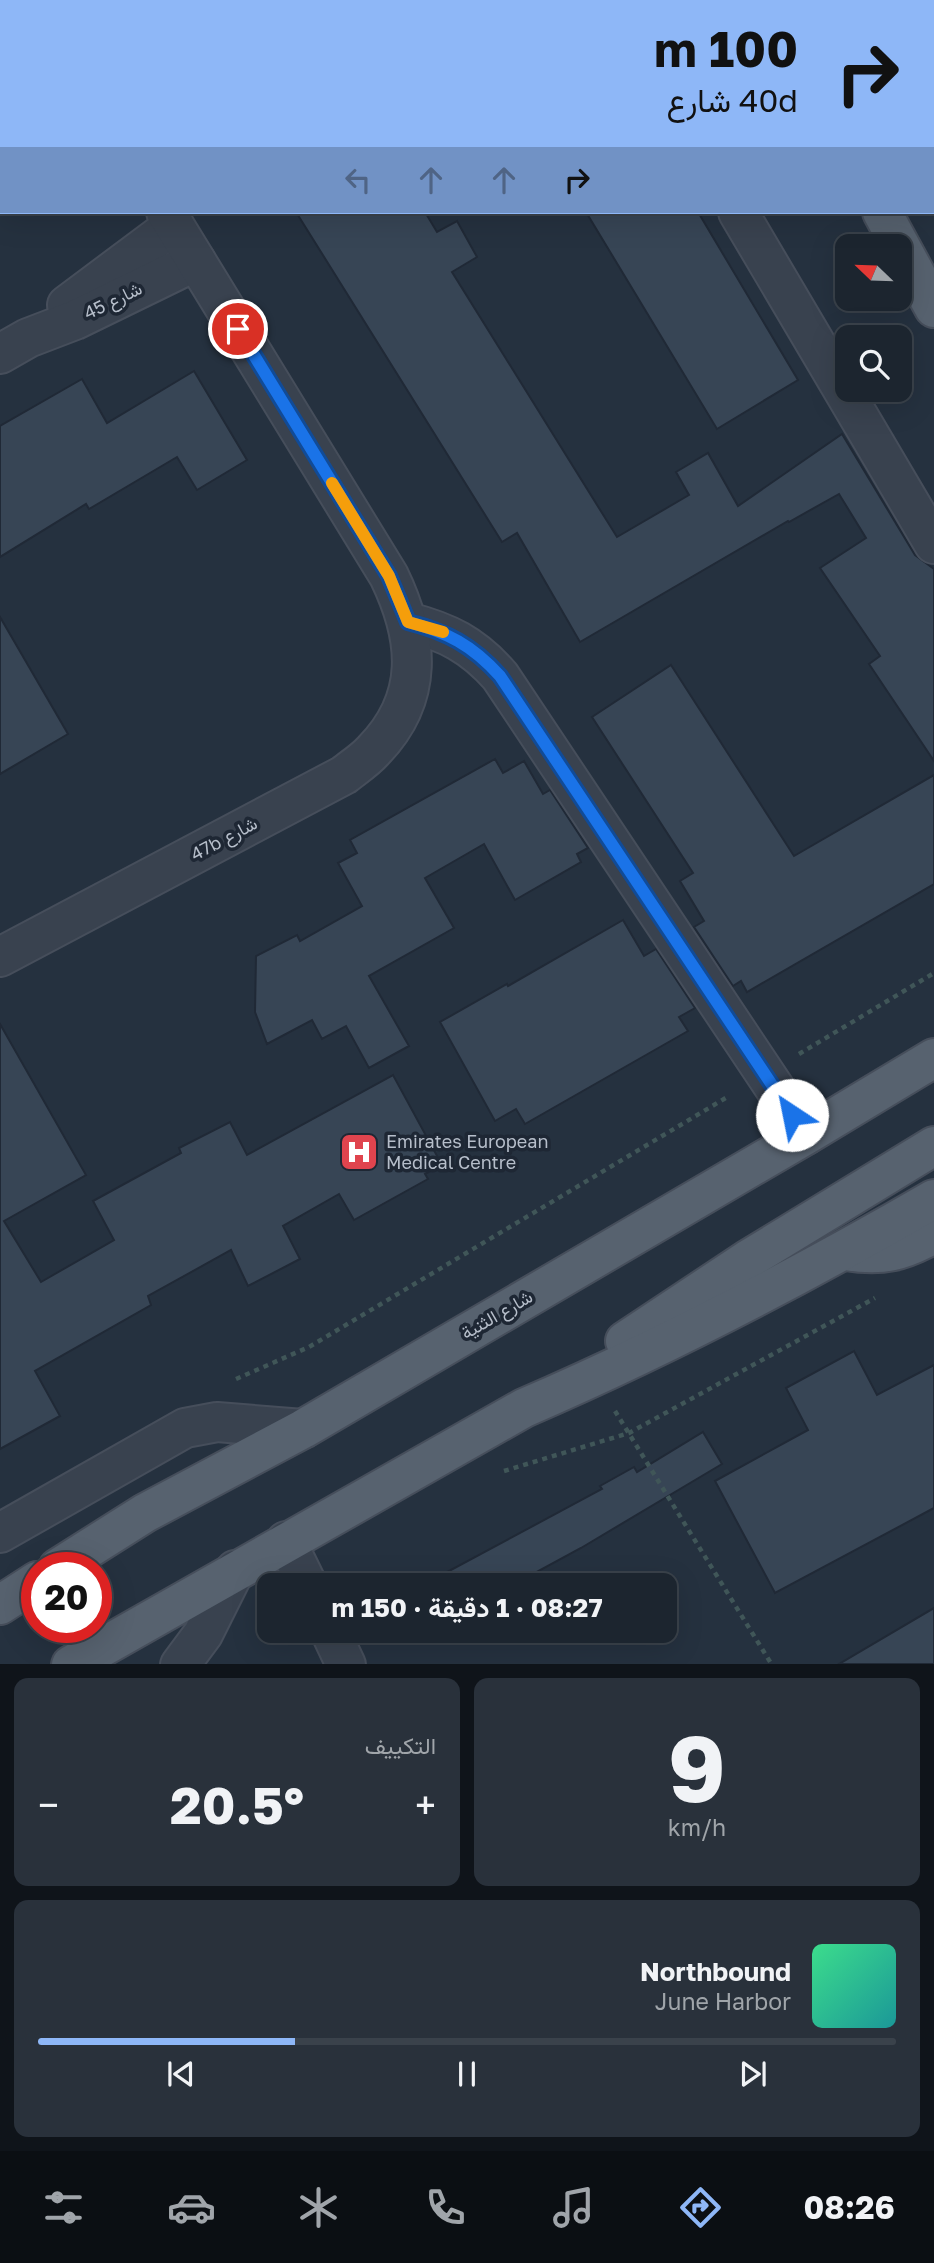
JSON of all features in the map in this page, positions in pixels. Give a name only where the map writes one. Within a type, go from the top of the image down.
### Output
[{"type":"main road","points":[[884,214],[934,275]]},
{"type":"main road","points":[[884,214],[934,308]]},
{"type":"main road","name":"شارع الثنية","points":[[83,1552],[145,1513],[303,1429],[806,1135],[918,1067],[934,1047]]},
{"type":"main road","points":[[71,1664],[524,1408],[747,1260],[934,1146]]},
{"type":"main road","points":[[524,1408],[720,1317],[934,1199]]},
{"type":"main road","points":[[844,1251],[871,1255],[899,1251],[934,1234]]},
{"type":"main road","points":[[0,1605],[21,1591]]},
{"type":"street","points":[[739,214],[934,544]]},
{"type":"street","points":[[170,218],[389,576],[408,622],[436,629],[463,642],[487,661],[500,676],[806,1135]]},
{"type":"street","name":"شارع 45","points":[[14,346],[80,295],[170,218]]},
{"type":"street","name":"شارع 45","points":[[14,346],[75,320],[197,261]]},
{"type":"street","name":"47b شارع","points":[[0,957],[344,775],[374,750],[397,719],[412,683],[413,652],[408,622]]},
{"type":"street","points":[[0,1533],[185,1428],[217,1422],[303,1429]]},
{"type":"street","points":[[286,1541],[302,1573]]},
{"type":"street","points":[[180,1664],[203,1634],[235,1570]]},
{"type":"street","points":[[336,1643],[346,1664]]},
{"type":"path","points":[[235,1380],[309,1347],[934,974]]},
{"type":"path","points":[[497,1476],[508,1469],[629,1433],[885,1292]]},
{"type":"path","points":[[594,1377],[772,1664]]},
{"type":"building","points":[[297,214],[426,214],[437,232],[457,221],[477,257],[452,272],[617,537],[689,495],[676,472],[708,453],[738,506],[842,434],[915,555],[934,569],[934,761],[869,664],[880,656],[820,568],[866,538],[839,494],[580,642],[517,533],[502,542]]},
{"type":"building","points":[[587,214],[699,214],[798,380],[717,429]]},
{"type":"building","points":[[194,371],[247,460],[197,490],[177,457],[89,509],[86,504],[0,557],[0,426],[82,379],[107,423]]},
{"type":"building","points":[[0,617],[68,734],[0,774]]},
{"type":"building","points":[[671,665],[794,856],[934,775],[934,884],[747,992],[741,981],[733,986],[694,927],[704,921],[680,881],[693,873],[592,717]]},
{"type":"building","points":[[495,759],[503,773],[524,761],[543,794],[550,790],[588,848],[577,854],[581,862],[515,900],[484,844],[425,878],[454,928],[369,976],[409,1046],[369,1068],[346,1026],[322,1039],[312,1020],[267,1044],[255,1012],[256,956],[297,935],[300,941],[362,906],[338,863],[357,853],[350,840]]},
{"type":"building","points":[[623,920],[644,956],[656,949],[695,1008],[679,1017],[688,1031],[525,1124],[516,1109],[495,1121],[440,1022]]},
{"type":"building","points":[[0,1024],[86,1175],[4,1221],[41,1282],[114,1240],[93,1201],[181,1153],[179,1148],[230,1122],[247,1155],[393,1075],[442,1165],[425,1174],[428,1179],[354,1220],[339,1194],[283,1226],[300,1259],[248,1286],[231,1250],[148,1296],[151,1305],[35,1371],[60,1416],[0,1449]]},
{"type":"building","points":[[854,1351],[877,1395],[934,1365],[934,1508],[775,1593],[715,1481],[808,1430],[786,1388]]},
{"type":"building","points":[[703,1432],[722,1464],[535,1573],[445,1573],[602,1489],[600,1486],[634,1467],[637,1472]]},
{"type":"building","points":[[934,1608],[934,1664],[839,1664]]},
{"type":"slow traffic","points":[[332,483],[389,576],[408,622],[443,632]]},
{"type":"place","name":"Emirates European Medical Centre","points":[[359,1152]]},
{"type":"route","points":[[238,329],[389,576],[408,622],[436,629],[463,642],[487,661],[500,676],[792,1115]]}]
